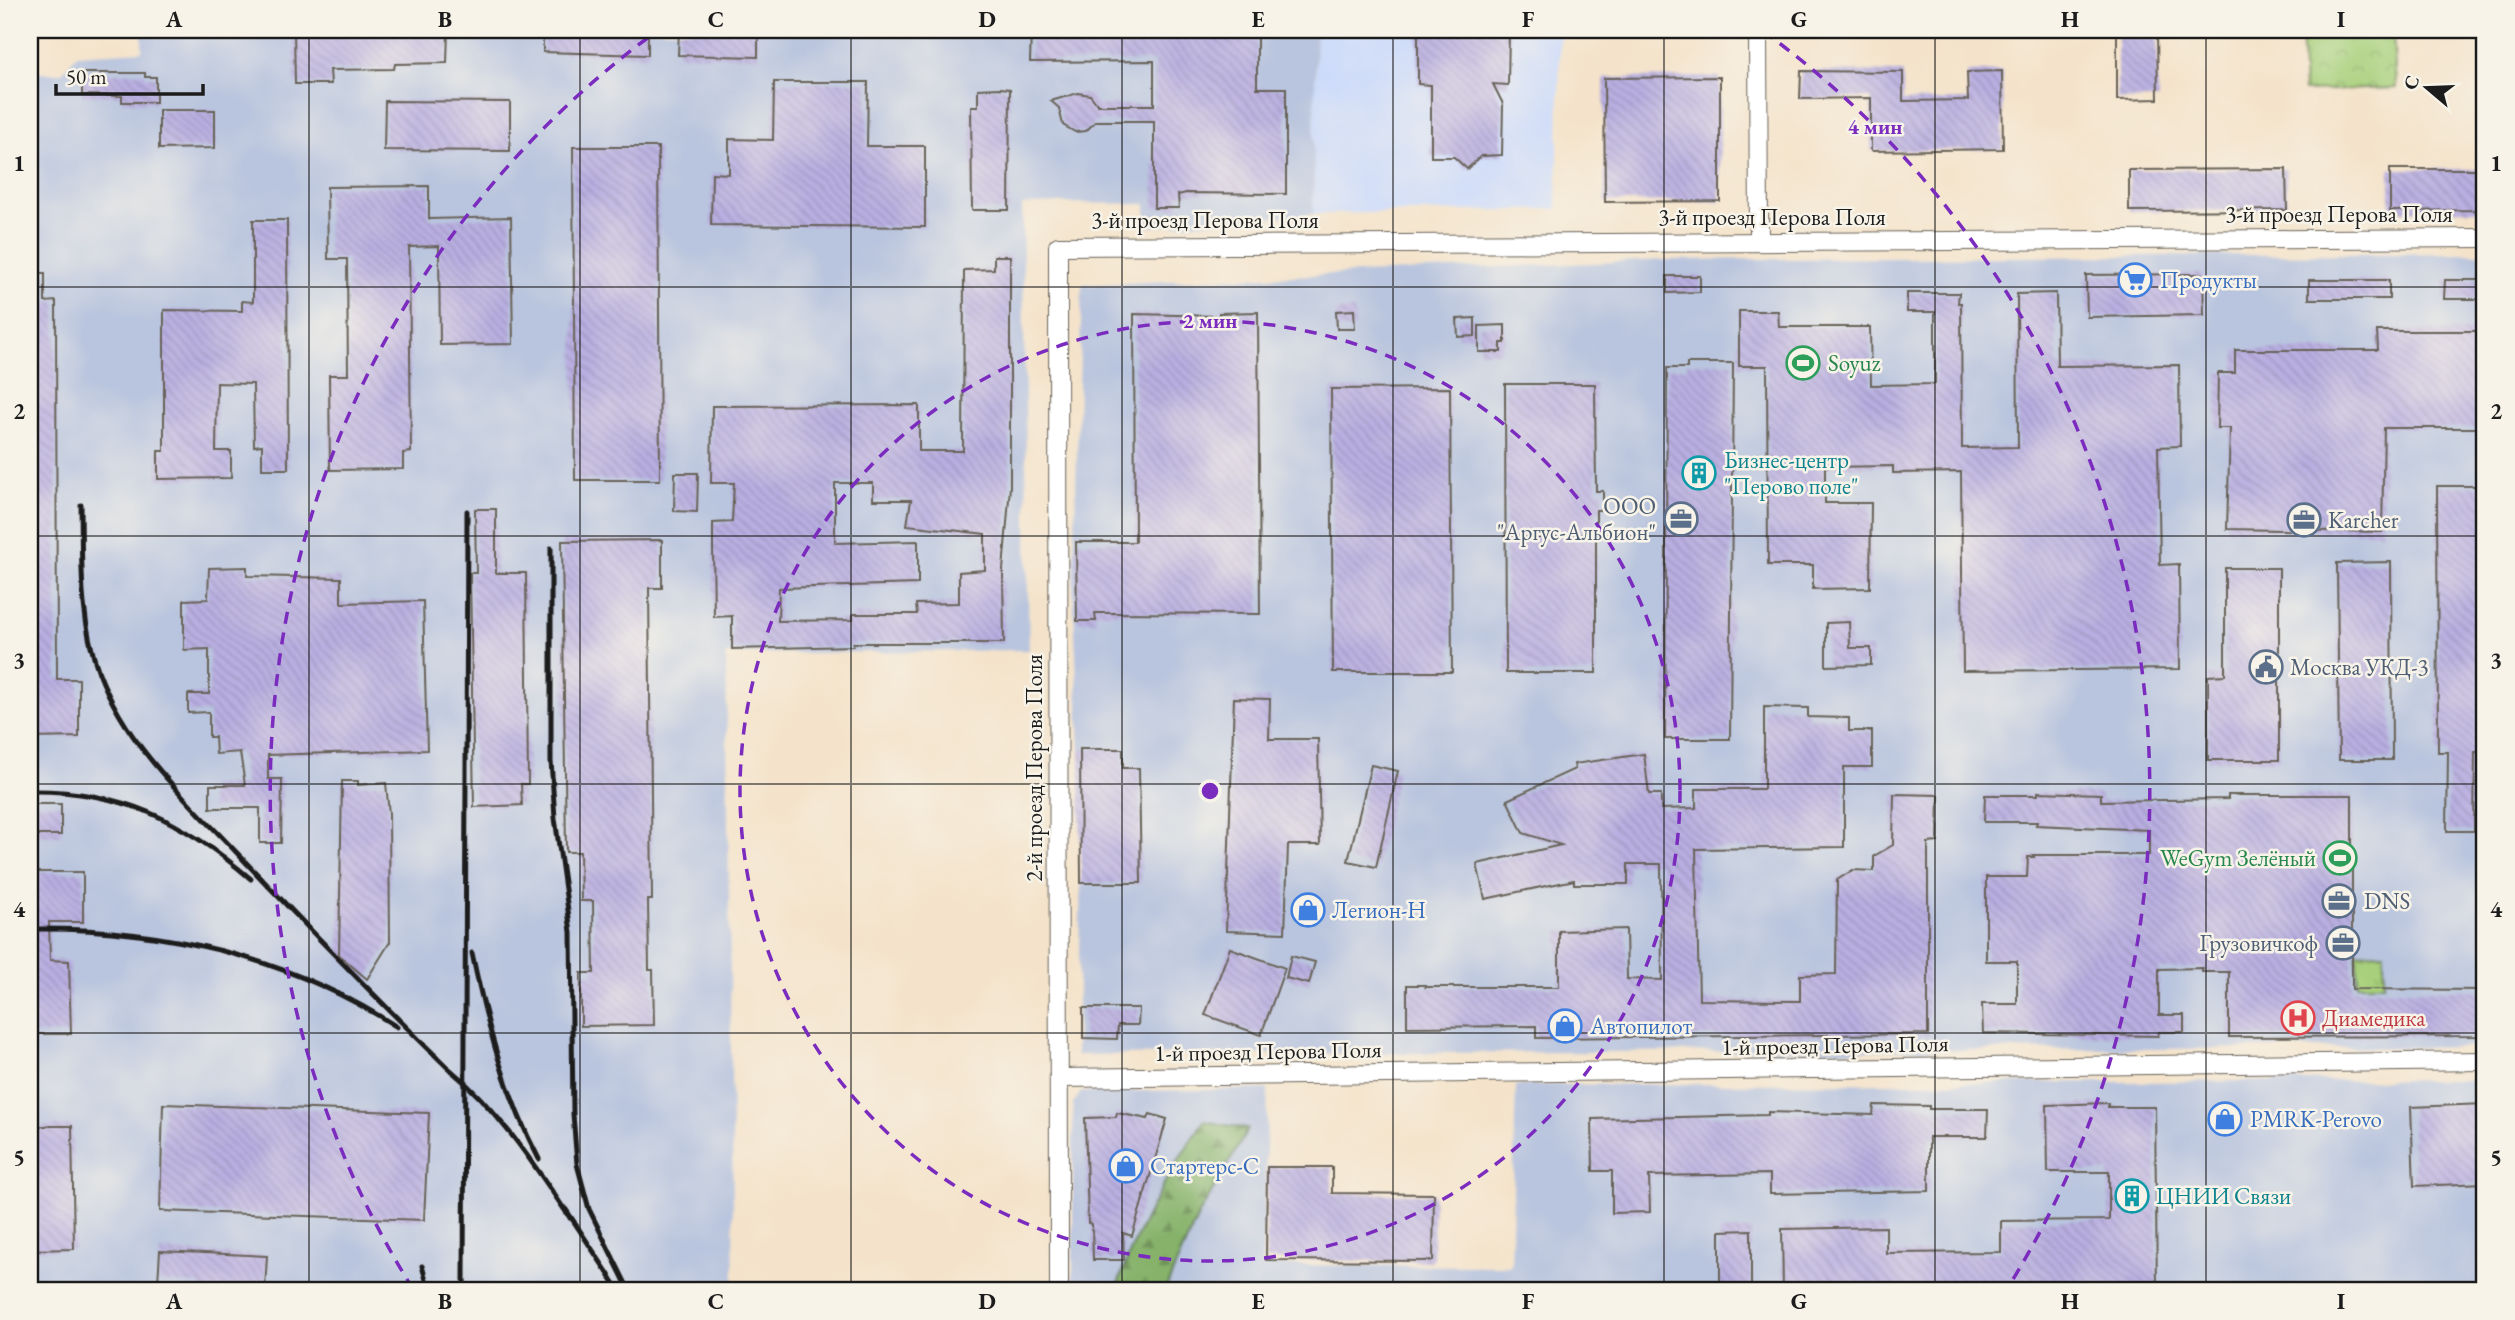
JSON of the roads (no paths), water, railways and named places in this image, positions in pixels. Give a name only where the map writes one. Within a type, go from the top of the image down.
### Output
[{"type":"street","points":[[1758,30],[1759,240]]},
{"type":"street","name":"3-й проезд Перова Поля","points":[[1058,246],[2485,238]]},
{"type":"street","name":"2-й проезд Перова Поля","points":[[1058,246],[1059,1290]]},
{"type":"street","name":"1-й проезд Перова Поля","points":[[1059,1078],[2485,1061]]},
{"type":"railway","points":[[81,505],[83,590],[93,653],[111,699],[141,748],[197,812],[367,988],[482,1100],[528,1157],[570,1218]]},
{"type":"railway","points":[[464,1290],[467,511]]},
{"type":"railway","points":[[551,548],[551,761],[555,818],[571,932],[573,1114],[577,1164],[589,1209],[629,1290]]},
{"type":"railway","points":[[30,791],[94,796],[149,812],[200,840],[251,879]]},
{"type":"railway","points":[[30,929],[126,933],[221,951],[312,981],[397,1027]]},
{"type":"railway","points":[[472,953],[498,1059],[516,1110],[539,1159]]},
{"type":"railway","points":[[565,1208],[619,1290]]},
{"type":"railway","points":[[422,1266],[429,1290]]},
{"type":"place","name":"Продукты","points":[[2135,280]]},
{"type":"place","name":"Soyuz","points":[[1803,363]]},
{"type":"place","name":"Бизнес-центр \"Перово поле\"","points":[[1699,473]]},
{"type":"place","name":"ООО \"Аргус-Альбион\"","points":[[1681,519]]},
{"type":"place","name":"Karcher","points":[[2304,520]]},
{"type":"place","name":"Москва УКД-3","points":[[2266,667]]},
{"type":"place","name":"WeGym Зелёный","points":[[2340,858]]},
{"type":"place","name":"DNS","points":[[2339,901]]},
{"type":"place","name":"Легион-Н","points":[[1308,910]]},
{"type":"place","name":"Грузовичкоф","points":[[2343,943]]},
{"type":"place","name":"Диамедика","points":[[2298,1018]]},
{"type":"place","name":"Автопилот","points":[[1565,1026]]},
{"type":"place","name":"PMRK-Perovo","points":[[2225,1119]]},
{"type":"place","name":"Стартерс-С","points":[[1126,1166]]},
{"type":"place","name":"ЦНИИ Связи","points":[[2132,1196]]}]
